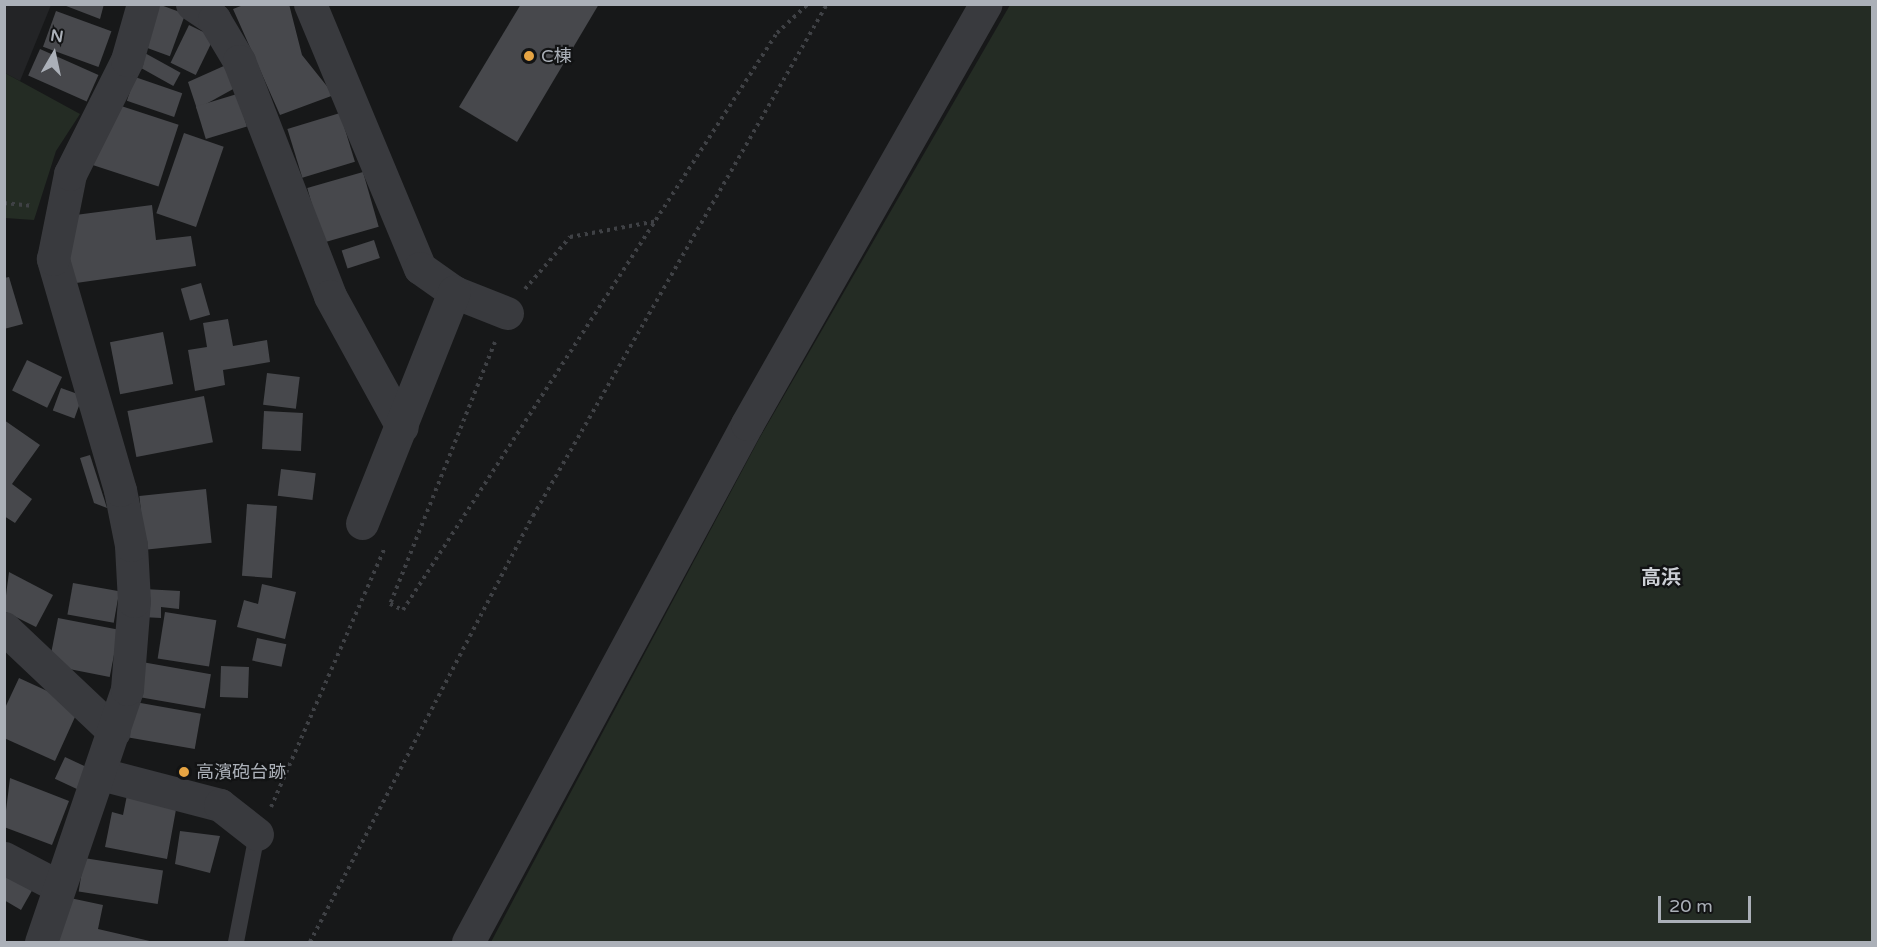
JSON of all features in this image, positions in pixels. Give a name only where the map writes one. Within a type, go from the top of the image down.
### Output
[{"type":"street","points":[[41,942],[58,886],[101,774],[127,689],[134,601],[131,545],[53,259],[70,174],[127,60],[143,4]]},
{"type":"street","points":[[192,4],[214,19],[239,61],[330,296],[402,428]]},
{"type":"street","points":[[310,4],[420,268],[454,292],[512,305]]},
{"type":"street","points":[[468,942],[747,424],[986,4]]},
{"type":"street","points":[[375,531],[402,428],[454,292]]},
{"type":"street","points":[[4,628],[114,732]]},
{"type":"street","points":[[101,774],[220,805],[257,834]]},
{"type":"street","points":[[4,858],[58,886]]},
{"type":"lane","points":[[236,942],[257,834]]},
{"type":"path","points":[[658,221],[570,237],[512,305],[390,604],[403,610],[658,221],[777,33],[808,4]]},
{"type":"path","points":[[310,942],[533,516],[827,4]]},
{"type":"path","points":[[257,834],[375,531]]},
{"type":"shaded area","points":[[5,4],[51,5],[20,81],[5,73]]},
{"type":"shaded area","points":[[1010,5],[1872,5],[1872,942],[491,942],[759,439]]},
{"type":"shaded area","points":[[5,73],[80,114],[56,151],[34,220],[5,218]]},
{"type":"building","points":[[61,4],[104,4],[100,19]]},
{"type":"building","points":[[158,4],[185,14],[170,56],[143,46]]},
{"type":"building","points":[[246,4],[289,4],[302,55],[334,95],[280,115],[233,9]]},
{"type":"building","name":"C棟","points":[[521,4],[599,4],[517,142],[459,107]]},
{"type":"building","points":[[56,11],[111,31],[98,67],[43,47]]},
{"type":"building","points":[[189,25],[214,37],[196,75],[171,63]]},
{"type":"building","points":[[40,49],[98,75],[87,102],[28,75]]},
{"type":"building","points":[[143,52],[181,73],[173,86],[136,65]]},
{"type":"building","points":[[226,65],[235,88],[197,109],[188,82]]},
{"type":"building","points":[[135,77],[182,93],[174,117],[127,101]]},
{"type":"building","points":[[237,94],[247,127],[206,139],[196,107]]},
{"type":"building","points":[[112,103],[179,125],[158,186],[92,165]]},
{"type":"building","points":[[340,113],[355,162],[302,178],[287,129]]},
{"type":"building","points":[[184,133],[224,147],[196,227],[156,213]]},
{"type":"building","points":[[363,172],[379,227],[323,243],[307,188]]},
{"type":"building","points":[[152,205],[156,240],[191,236],[196,266],[69,284],[60,217]]},
{"type":"building","points":[[374,240],[380,258],[348,269],[342,251]]},
{"type":"building","points":[[9,277],[23,324],[4,329],[4,278]]},
{"type":"building","points":[[201,283],[210,315],[190,321],[181,289]]},
{"type":"building","points":[[228,319],[233,346],[267,340],[270,362],[223,370],[225,385],[195,391],[188,350],[207,347],[203,323]]},
{"type":"building","points":[[163,332],[173,384],[120,394],[110,342]]},
{"type":"building","points":[[27,360],[62,377],[47,408],[12,391]]},
{"type":"building","points":[[267,373],[300,377],[296,409],[263,405]]},
{"type":"building","points":[[61,388],[83,396],[74,418],[53,411]]},
{"type":"building","points":[[204,396],[213,442],[136,457],[127,411]]},
{"type":"building","points":[[264,411],[303,413],[301,451],[262,449]]},
{"type":"building","points":[[4,420],[40,445],[12,484],[32,499],[15,523],[4,516]]},
{"type":"building","points":[[90,455],[107,508],[94,503],[80,458]]},
{"type":"building","points":[[281,469],[316,473],[312,500],[278,496]]},
{"type":"building","points":[[206,489],[212,543],[145,550],[139,496]]},
{"type":"building","points":[[247,504],[277,506],[272,578],[242,576]]},
{"type":"building","points":[[9,572],[53,595],[36,627],[4,611]]},
{"type":"building","points":[[73,583],[119,591],[114,623],[67,615]]},
{"type":"building","points":[[262,584],[296,592],[285,639],[237,627],[244,600],[258,604]]},
{"type":"building","points":[[144,589],[180,591],[179,609],[161,607],[161,618],[142,617]]},
{"type":"building","points":[[165,612],[216,620],[209,667],[158,658]]},
{"type":"building","points":[[58,618],[119,630],[110,677],[49,665]]},
{"type":"building","points":[[257,638],[286,644],[282,667],[252,660]]},
{"type":"building","points":[[142,662],[211,674],[205,709],[136,696]]},
{"type":"building","points":[[221,666],[249,667],[248,698],[220,697]]},
{"type":"building","points":[[19,678],[80,706],[55,761],[4,738],[4,710]]},
{"type":"building","points":[[135,702],[201,714],[195,749],[129,737]]},
{"type":"building","points":[[65,757],[91,769],[81,791],[55,779]]},
{"type":"building","points":[[10,778],[69,801],[52,845],[4,827]]},
{"type":"building","points":[[127,795],[177,804],[167,859],[105,847],[112,812],[123,815]]},
{"type":"building","points":[[180,831],[220,836],[210,873],[175,864]]},
{"type":"building","points":[[84,858],[163,871],[158,904],[79,892]]},
{"type":"building","points":[[4,870],[34,887],[21,910],[4,900]]},
{"type":"building","points":[[56,895],[103,905],[98,929],[154,942],[47,942]]},
{"type":"place","name":"C棟","points":[[529,56]]},
{"type":"place","name":"高濱砲台跡","points":[[184,772]]},
{"type":"district","name":"高浜","points":[[1661,578]]}]
